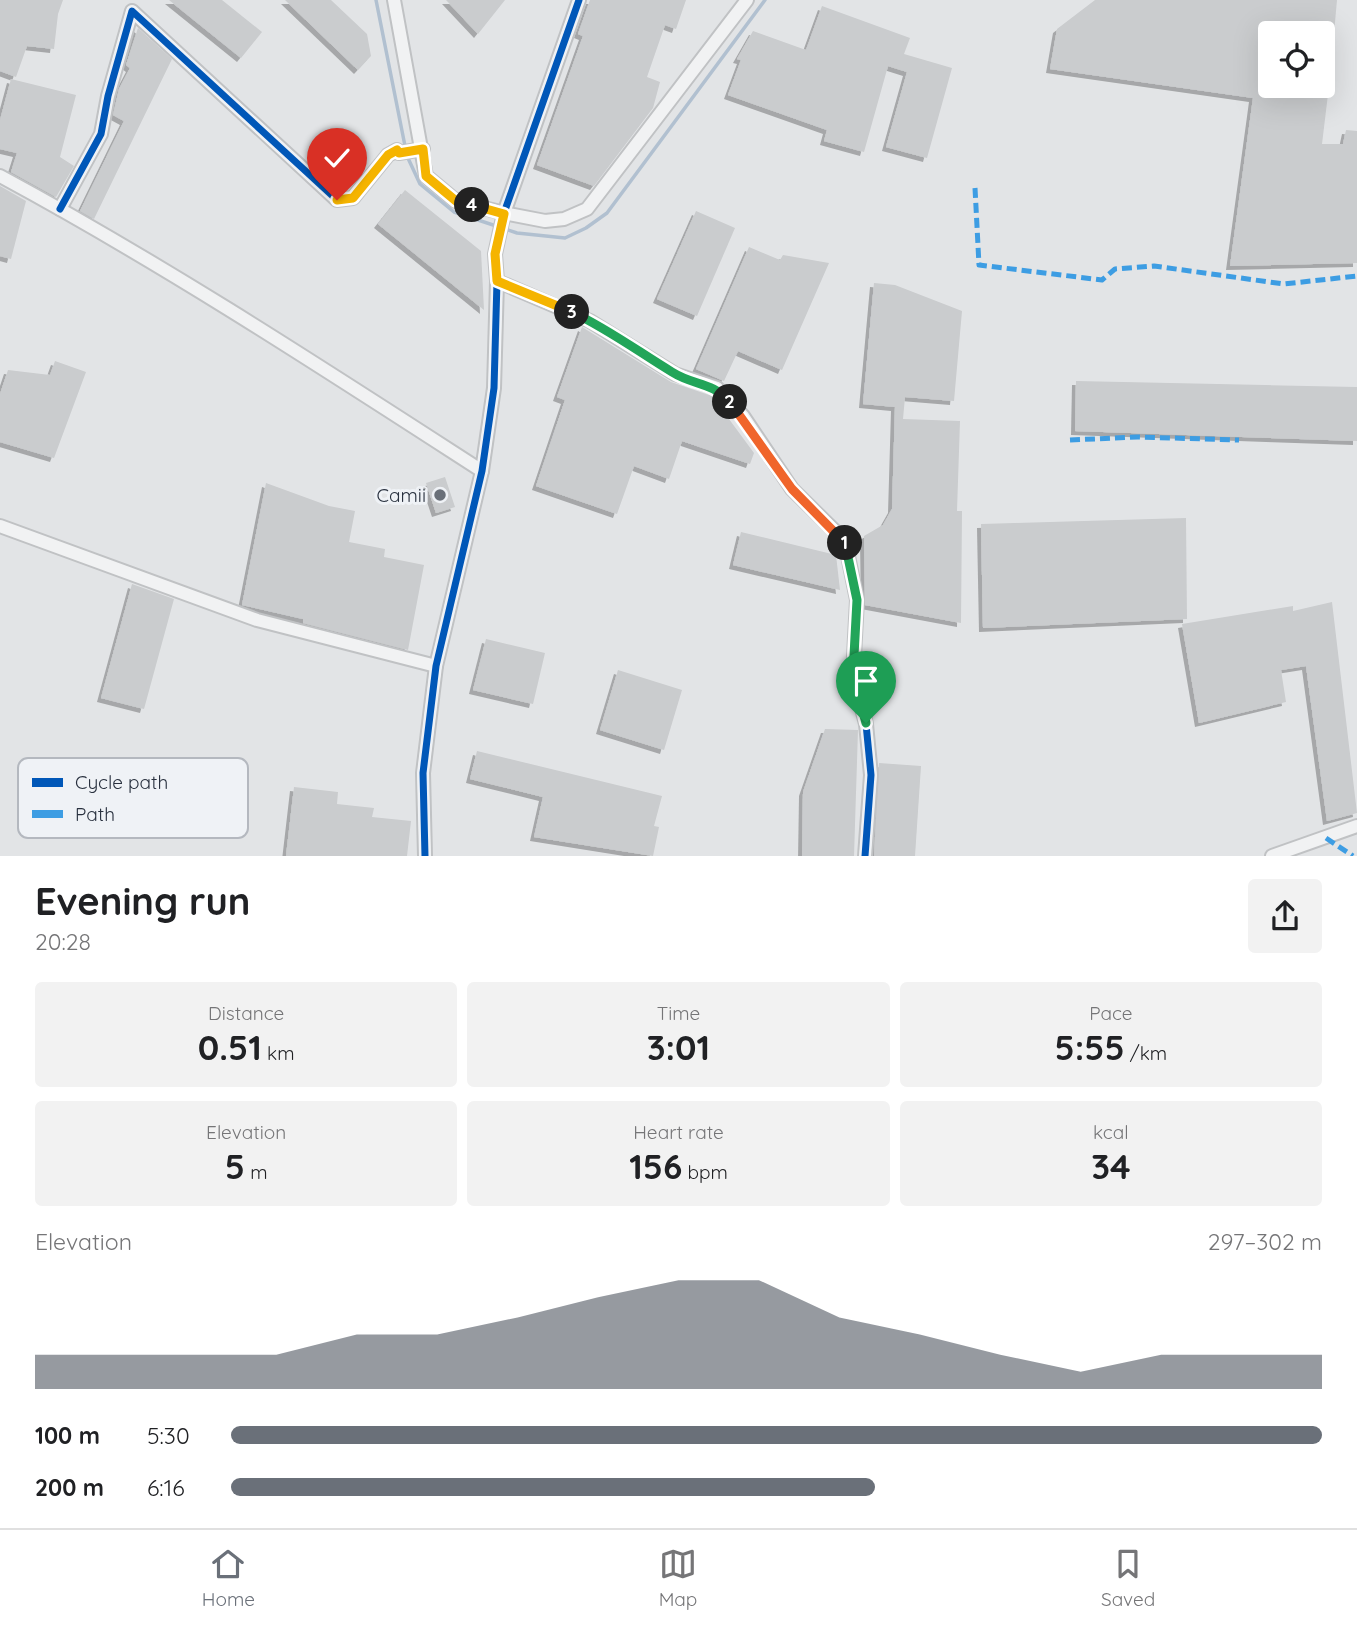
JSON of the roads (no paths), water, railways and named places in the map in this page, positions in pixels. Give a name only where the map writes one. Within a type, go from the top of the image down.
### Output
[{"type":"street","points":[[394,0],[418,149],[426,176],[456,201],[504,217],[544,221],[564,219],[587,209],[747,0]]},
{"type":"street","points":[[425,856],[423,773],[436,666],[482,471],[494,388],[497,281],[495,254],[504,217],[579,0]]},
{"type":"street","points":[[60,209],[101,134],[108,96],[132,11],[337,200],[353,198],[388,155],[397,150],[399,153],[418,149]]},
{"type":"street","points":[[0,176],[60,209],[318,366],[482,471]]},
{"type":"street","points":[[497,281],[590,321],[675,374],[717,388],[743,416],[792,489],[845,541],[857,600],[853,674],[866,723],[871,775],[864,856]]},
{"type":"street","points":[[0,526],[257,620],[436,666]]},
{"type":"street","points":[[1272,856],[1357,826]]},
{"type":"waterway","points":[[376,0],[407,156],[420,184],[454,212],[517,233],[565,238],[586,228],[607,213],[765,0]]},
{"type":"place","name":"Camii","points":[[440,495]]}]
